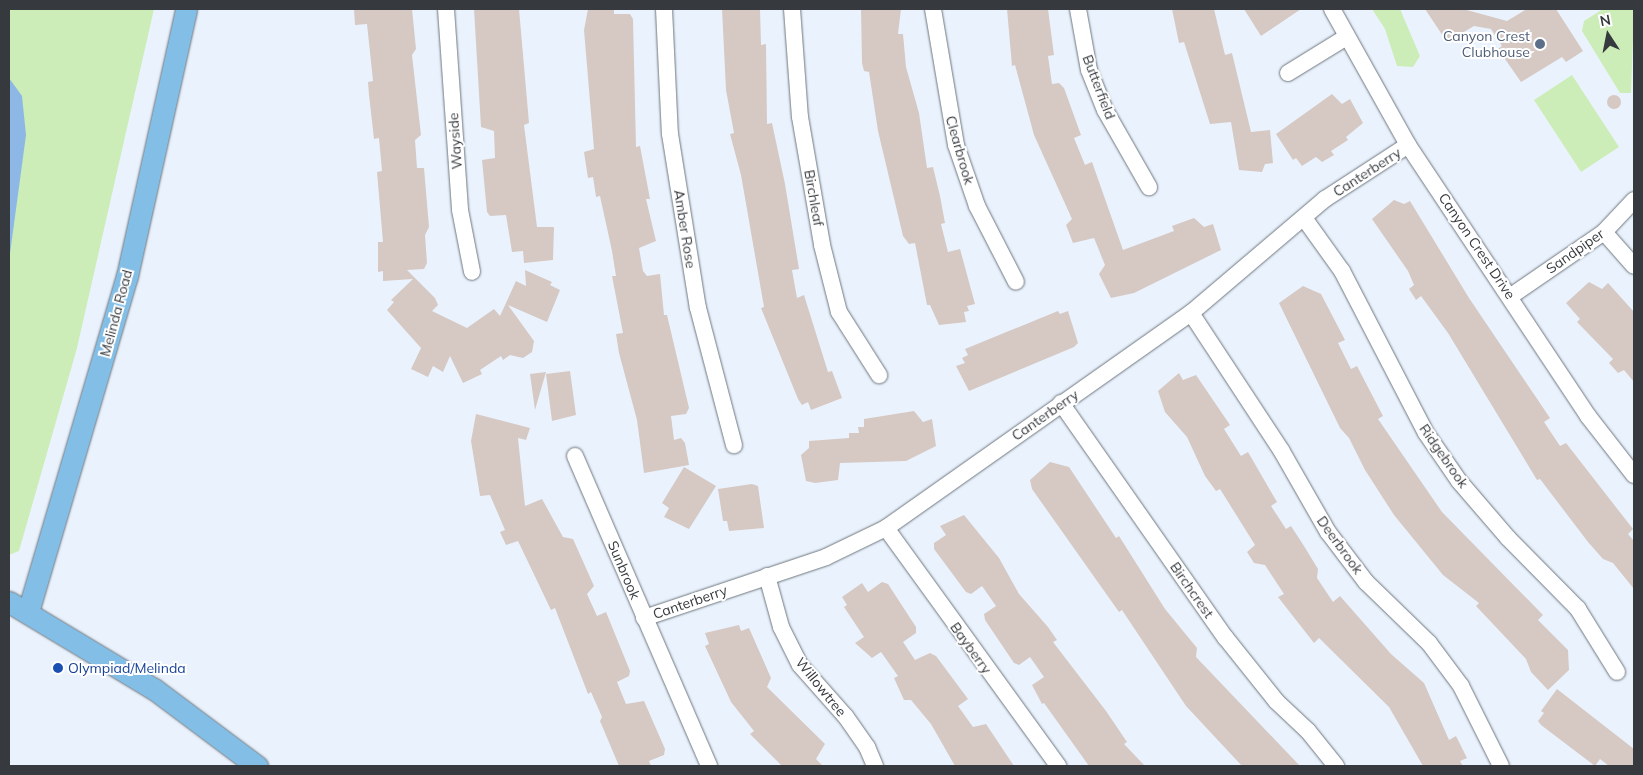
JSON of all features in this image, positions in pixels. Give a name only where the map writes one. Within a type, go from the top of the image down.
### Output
[{"type":"main road","name":"Melinda Road","points":[[28,612],[127,276],[186,9]]},
{"type":"main road","points":[[9,602],[154,689],[257,766]]},
{"type":"street","name":"Wayside","points":[[446,9],[460,210],[472,272]]},
{"type":"street","name":"Amber Rose","points":[[664,9],[670,134],[698,308],[734,445]]},
{"type":"street","name":"Birchleaf","points":[[792,9],[800,117],[822,245],[839,312],[879,374]]},
{"type":"street","name":"Clearbrook","points":[[933,9],[956,145],[977,206],[1016,282]]},
{"type":"street","name":"Butterfield","points":[[1078,9],[1090,70],[1105,110],[1149,188]]},
{"type":"street","name":"Canyon Crest Drive","points":[[1332,9],[1345,38],[1408,145],[1511,296],[1588,416],[1634,474]]},
{"type":"street","points":[[1288,73],[1345,38]]},
{"type":"street","name":"Canterberry","points":[[644,618],[766,576],[826,558],[886,528],[1061,403],[1191,314],[1304,218],[1408,145]]},
{"type":"street","name":"Sandpiper","points":[[1511,296],[1604,232],[1634,200]]},
{"type":"street","name":"Ridgebrook","points":[[1304,218],[1342,271],[1426,433],[1442,457],[1508,538],[1578,609],[1617,672]]},
{"type":"street","points":[[1604,232],[1634,266]]},
{"type":"street","name":"Deerbrook","points":[[1191,314],[1281,450],[1328,532],[1366,582],[1429,644],[1461,686],[1501,766]]},
{"type":"street","name":"Birchcrest","points":[[1061,403],[1225,637],[1276,701],[1308,731],[1336,766]]},
{"type":"street","name":"Sunbrook","points":[[575,456],[709,766]]},
{"type":"street","name":"Bayberry","points":[[886,528],[1058,766]]},
{"type":"street","name":"Willowtree","points":[[766,576],[781,627],[800,665],[846,717],[867,747],[875,766]]},
{"type":"green space","points":[[9,9],[154,9],[77,348],[19,551],[9,555]]},
{"type":"green space","points":[[1372,9],[1400,9],[1420,56],[1413,67],[1397,66],[1385,29]]},
{"type":"green space","points":[[1603,9],[1634,9],[1631,93],[1620,93],[1582,31],[1584,21]]},
{"type":"green space","points":[[1572,75],[1619,147],[1581,172],[1534,100]]},
{"type":"water","points":[[9,78],[22,96],[26,135],[9,261]]},
{"type":"building","points":[[354,9],[412,9],[416,49],[412,55],[421,135],[415,140],[417,168],[424,168],[429,227],[425,235],[427,263],[424,269],[407,270],[435,298],[438,305],[432,311],[467,328],[494,309],[500,316],[516,281],[526,286],[525,270],[552,282],[550,285],[560,290],[547,322],[508,305],[534,341],[532,352],[523,358],[510,355],[503,360],[501,356],[480,370],[482,374],[463,383],[450,356],[443,372],[433,366],[428,377],[411,369],[421,348],[387,310],[394,302],[391,300],[413,279],[383,281],[383,271],[378,272],[378,242],[383,242],[377,172],[382,171],[379,138],[374,139],[369,95],[368,82],[373,81],[367,24],[355,25]]},
{"type":"building","points":[[474,9],[519,9],[529,123],[524,125],[537,227],[554,227],[553,260],[524,263],[523,251],[512,252],[506,215],[490,216],[487,212],[482,160],[495,158],[494,131],[481,127]]},
{"type":"building","points":[[588,9],[614,9],[614,14],[630,14],[633,19],[636,147],[640,146],[650,199],[646,199],[656,241],[639,248],[643,271],[647,276],[660,274],[664,315],[667,315],[689,408],[686,414],[671,416],[674,440],[681,438],[685,443],[689,465],[644,473],[637,420],[619,353],[616,334],[623,333],[612,276],[616,276],[612,251],[600,196],[596,197],[593,177],[588,178],[584,152],[594,149],[584,30]]},
{"type":"building","points":[[722,9],[760,9],[761,45],[766,44],[767,124],[772,123],[785,184],[799,269],[792,270],[797,298],[804,295],[828,372],[832,371],[842,398],[811,410],[808,402],[802,405],[798,399],[761,308],[764,307],[741,175],[730,134],[734,133],[726,90]]},
{"type":"building","points":[[861,9],[901,9],[898,34],[903,34],[906,67],[919,113],[927,168],[933,167],[940,196],[945,223],[941,224],[948,252],[960,249],[975,304],[967,306],[969,311],[964,312],[966,322],[939,325],[930,305],[927,305],[915,243],[909,244],[903,236],[878,131],[869,72],[864,71],[862,63]]},
{"type":"building","points":[[1007,9],[1048,9],[1054,55],[1048,56],[1052,84],[1059,83],[1064,88],[1081,135],[1074,138],[1085,165],[1092,162],[1123,250],[1174,231],[1172,226],[1194,218],[1204,227],[1213,224],[1221,250],[1134,293],[1111,298],[1099,274],[1105,265],[1094,238],[1073,243],[1066,225],[1072,219],[1034,135],[1015,65],[1012,66]]},
{"type":"building","points":[[1172,9],[1214,9],[1225,55],[1232,53],[1251,132],[1270,130],[1273,163],[1265,164],[1262,172],[1239,170],[1231,122],[1210,124],[1184,42],[1179,43]]},
{"type":"building","points":[[1244,9],[1301,9],[1261,36]]},
{"type":"building","name":"Canyon Crest Clubhouse","points":[[1425,9],[1463,9],[1507,21],[1527,9],[1556,9],[1583,51],[1566,62],[1562,57],[1521,82],[1498,49],[1502,46],[1491,29],[1474,26],[1447,42]]},
{"type":"building","points":[[1332,94],[1342,104],[1350,99],[1363,123],[1346,137],[1348,140],[1331,151],[1334,155],[1322,162],[1316,157],[1302,166],[1296,158],[1293,160],[1276,134]]},
{"type":"building","points":[[1614,95],[1619,97],[1621,102],[1619,107],[1614,109],[1609,107],[1607,102],[1609,97]]},
{"type":"building","points":[[1394,200],[1404,204],[1410,201],[1469,298],[1550,418],[1544,422],[1560,446],[1566,443],[1633,529],[1628,534],[1634,541],[1634,589],[1613,563],[1603,559],[1540,479],[1537,480],[1448,333],[1421,296],[1416,300],[1409,289],[1414,285],[1408,271],[1372,219]]},
{"type":"building","points":[[1589,282],[1602,289],[1608,283],[1634,312],[1634,382],[1624,370],[1618,373],[1609,363],[1613,359],[1577,322],[1580,319],[1566,303]]},
{"type":"building","points":[[1303,286],[1321,294],[1345,340],[1338,343],[1351,369],[1357,366],[1383,416],[1378,419],[1442,512],[1543,615],[1538,620],[1568,650],[1569,670],[1548,690],[1531,672],[1526,659],[1476,606],[1479,603],[1443,575],[1394,515],[1365,470],[1349,438],[1340,428],[1279,303]]},
{"type":"building","points":[[1058,311],[1060,314],[1068,311],[1078,343],[1074,347],[969,391],[956,366],[965,363],[962,358],[968,355],[965,349]]},
{"type":"building","points":[[570,371],[576,415],[552,421],[546,374]]},
{"type":"building","points":[[546,372],[535,410],[530,374]]},
{"type":"building","points":[[1179,373],[1183,380],[1196,375],[1230,425],[1224,429],[1241,456],[1248,452],[1277,502],[1271,506],[1286,529],[1291,526],[1304,546],[1318,569],[1317,578],[1333,602],[1340,596],[1391,654],[1424,683],[1449,740],[1456,736],[1467,758],[1460,761],[1463,766],[1423,766],[1389,707],[1319,638],[1314,643],[1278,597],[1284,594],[1265,565],[1254,563],[1247,552],[1255,545],[1220,489],[1216,491],[1205,476],[1187,437],[1165,412],[1158,391]]},
{"type":"building","points":[[914,411],[923,422],[932,419],[936,446],[906,461],[840,463],[838,480],[815,483],[806,481],[801,455],[809,448],[809,441],[849,438],[849,433],[859,433],[858,427],[864,427],[864,419]]},
{"type":"building","points":[[476,414],[530,428],[526,440],[518,438],[525,506],[542,499],[563,537],[573,539],[594,586],[587,594],[597,616],[606,612],[630,671],[629,676],[617,682],[626,704],[644,701],[665,749],[664,755],[649,761],[651,766],[619,766],[600,721],[602,717],[591,692],[588,694],[555,608],[551,610],[518,541],[506,545],[500,532],[505,530],[490,495],[480,496],[471,441]]},
{"type":"building","points":[[1050,462],[1069,467],[1116,538],[1119,536],[1165,609],[1197,648],[1196,657],[1300,766],[1242,766],[1186,706],[1122,610],[1119,612],[1032,489],[1030,480]]},
{"type":"building","points":[[684,467],[716,486],[689,529],[664,517],[669,508],[662,503]]},
{"type":"building","points":[[752,484],[758,486],[764,528],[729,531],[727,521],[723,521],[718,489]]},
{"type":"building","points":[[964,515],[999,558],[1019,594],[1048,627],[1057,640],[1053,642],[1106,711],[1127,742],[1124,744],[1145,766],[1089,766],[1044,703],[1042,704],[1032,685],[1044,677],[1030,657],[1019,665],[1014,663],[985,620],[984,614],[996,606],[982,586],[971,594],[966,592],[934,549],[934,543],[946,535],[940,526]]},
{"type":"building","points":[[882,582],[888,584],[916,627],[916,633],[903,642],[915,660],[930,653],[936,656],[968,699],[958,706],[973,727],[986,724],[1014,766],[955,766],[931,724],[911,700],[904,700],[894,678],[898,676],[881,652],[872,658],[855,643],[864,637],[844,607],[847,605],[842,597],[862,583],[868,592]]},
{"type":"building","points":[[739,625],[741,631],[749,628],[771,678],[767,687],[825,744],[816,759],[823,766],[782,766],[750,734],[754,731],[731,702],[705,646],[709,644],[705,633]]},
{"type":"building","points":[[1557,689],[1634,749],[1634,766],[1609,766],[1600,759],[1595,766],[1541,725],[1538,721],[1544,713],[1541,711]]},
{"type":"place","name":"Canyon Crest Clubhouse","points":[[1540,44]]},
{"type":"place","name":"Olympiad/Melinda","points":[[58,668]]}]
